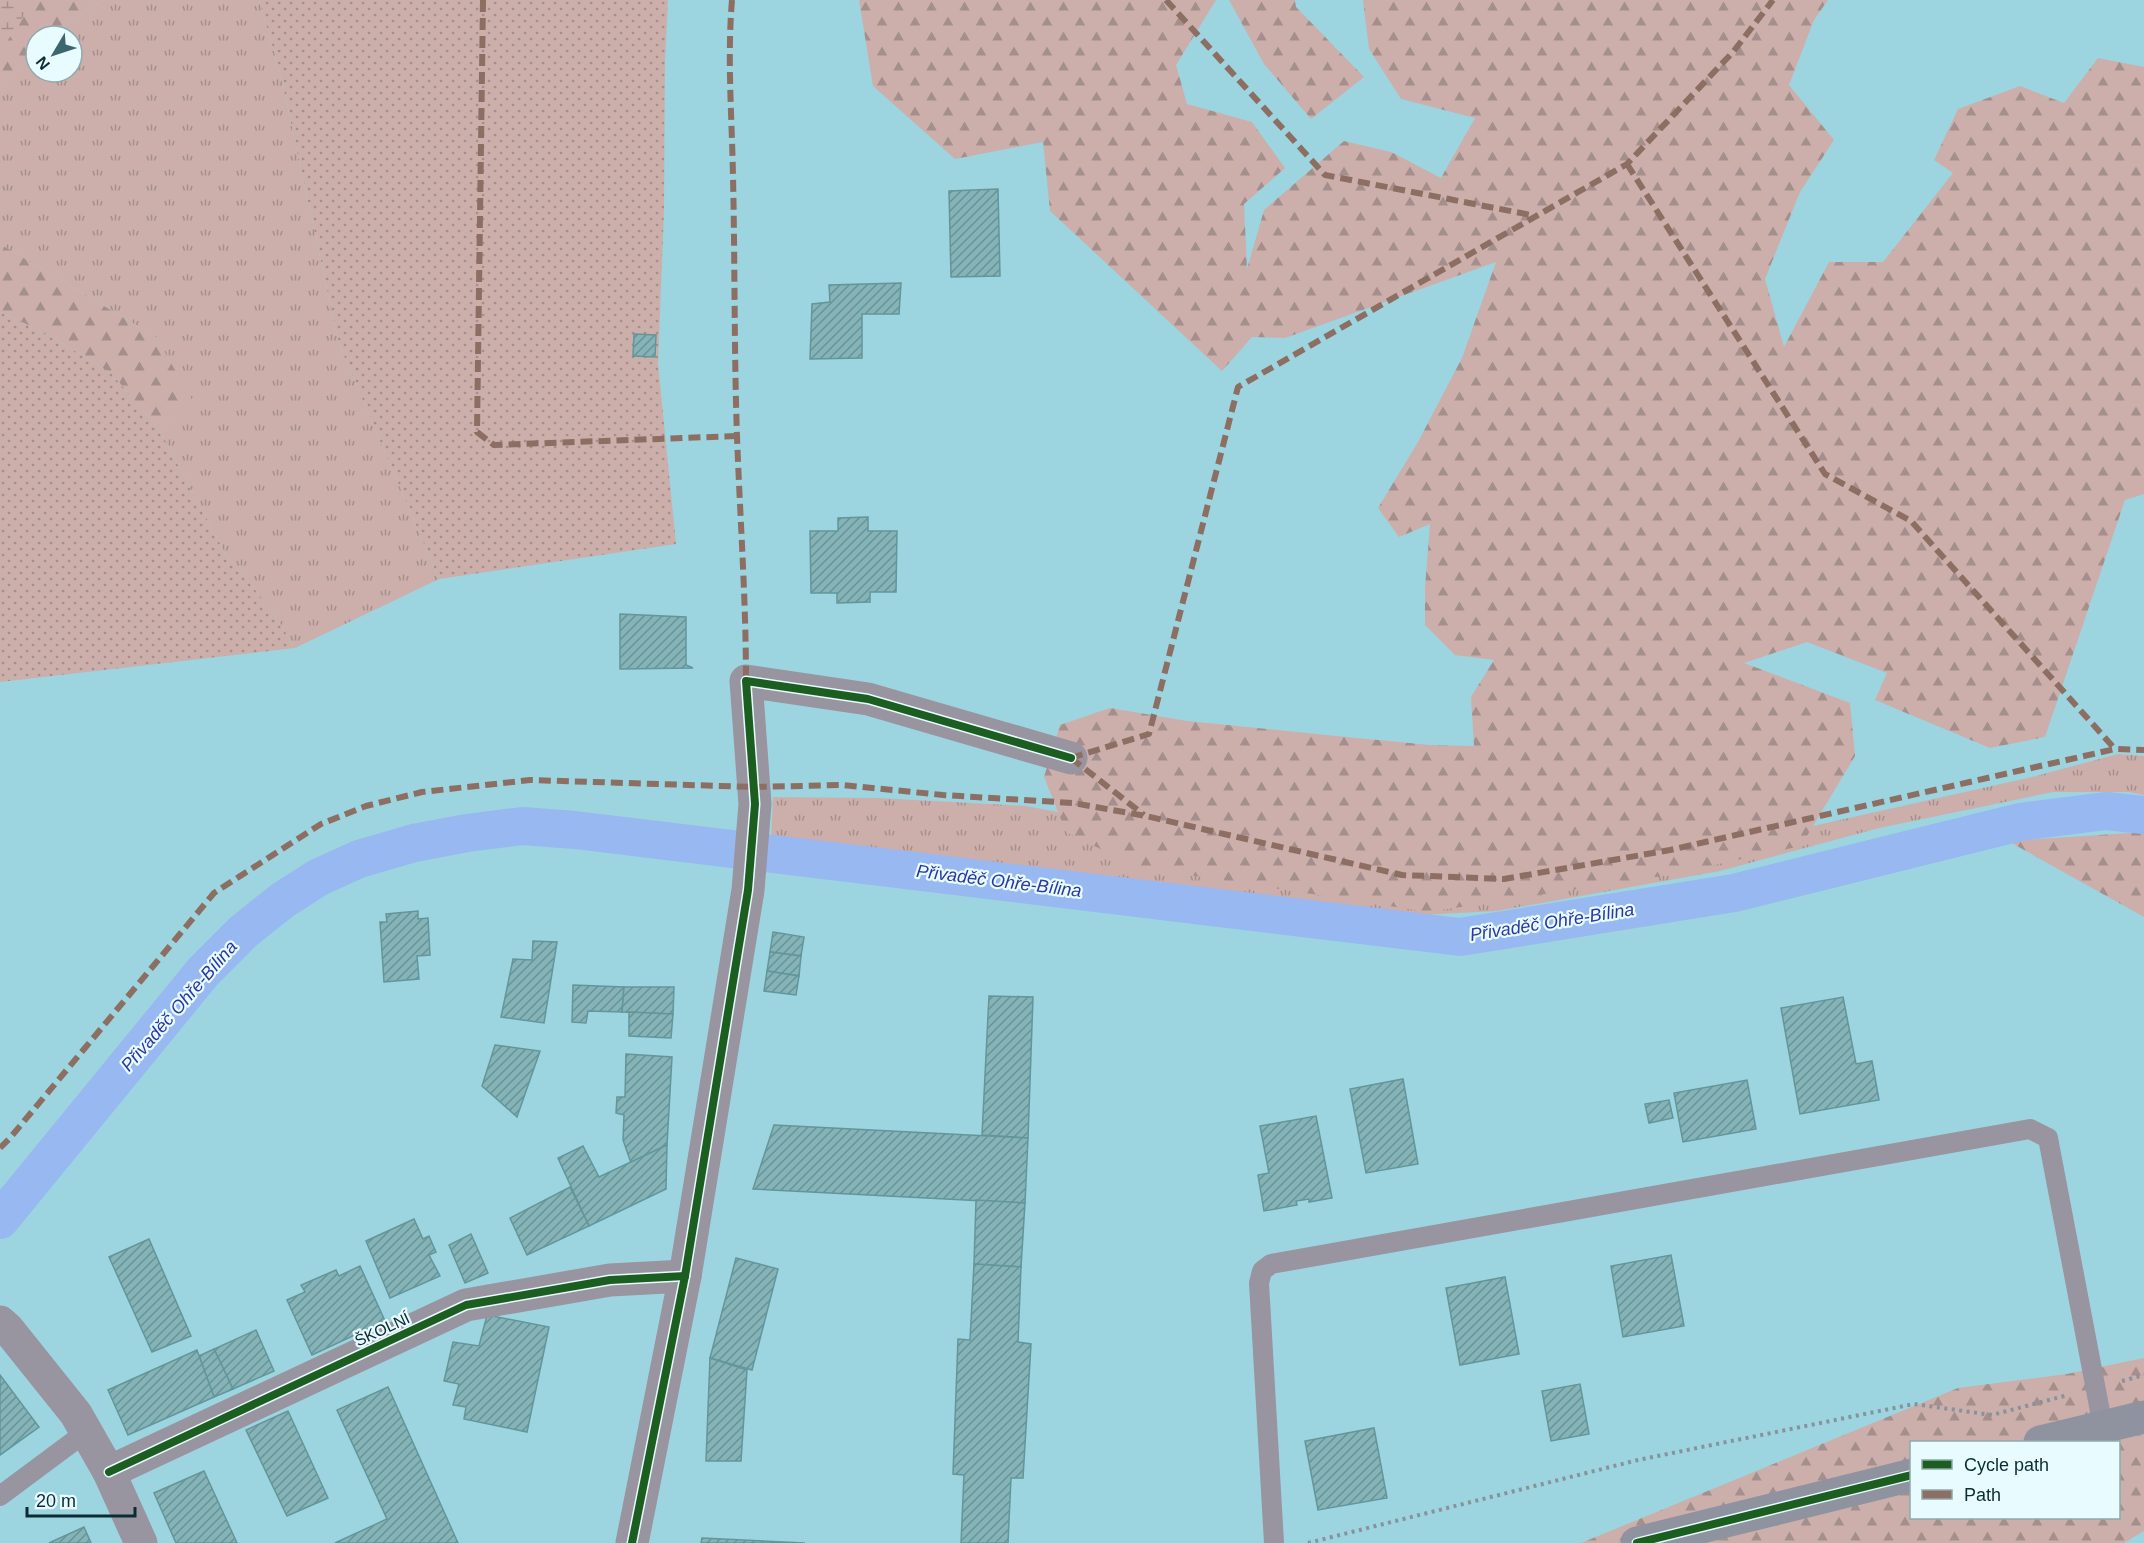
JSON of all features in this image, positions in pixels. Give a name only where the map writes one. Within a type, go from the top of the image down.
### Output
[{"type":"street","points":[[633,1543],[685,1276],[748,890],[755,804],[746,681],[868,699],[1071,758]]},
{"type":"street","name":"ŠKOLNÍ","points":[[109,1472],[466,1305],[610,1280],[685,1276]]},
{"type":"street","points":[[0,1322],[76,1414],[109,1472],[141,1543]]},
{"type":"street","points":[[2048,1441],[2144,1417]]},
{"type":"street","points":[[1637,1543],[1910,1475]]},
{"type":"lane","points":[[1274,1543],[1259,1283],[1262,1271],[1271,1264],[2030,1129],[2048,1138],[2103,1427]]},
{"type":"lane","points":[[0,1496],[86,1432]]},
{"type":"path","points":[[2111,1384],[2144,1375]]},
{"type":"path","points":[[1308,1543],[1638,1460],[1914,1404],[1992,1415],[2079,1392]]},
{"type":"green space","points":[[0,0],[103,0],[68,24],[24,24],[24,63],[0,86]]},
{"type":"green space","points":[[0,0],[34,0],[6,43],[0,46]]},
{"type":"green space","points":[[103,0],[259,0],[280,72],[339,344],[439,579],[295,648],[273,612],[225,553],[158,428],[193,403],[156,337],[0,244],[0,86],[24,63],[24,84],[84,84],[84,24],[68,24]]},
{"type":"green space","points":[[259,0],[668,0],[658,364],[676,544],[439,579],[339,344],[280,72]]},
{"type":"green space","points":[[859,0],[1216,0],[1176,65],[1187,104],[1252,122],[1285,168],[1244,204],[1247,269],[1264,210],[1344,141],[1391,152],[1441,178],[1475,118],[1401,99],[1369,49],[1363,0],[1828,0],[1814,20],[1789,85],[1834,140],[1800,192],[1765,279],[1784,347],[1829,262],[1883,262],[1953,173],[1934,160],[1958,109],[2020,86],[2064,103],[2098,58],[2144,67],[2144,494],[2125,500],[2045,737],[1990,748],[1875,700],[1887,673],[1807,642],[1744,663],[1850,703],[1855,756],[1801,846],[1669,875],[1428,912],[1137,867],[1066,832],[1044,777],[1060,725],[1110,708],[1187,721],[1430,745],[1474,746],[1471,697],[1494,660],[1455,655],[1425,625],[1425,588],[1430,524],[1399,537],[1378,508],[1418,442],[1462,358],[1496,262],[1285,338],[1252,337],[1222,371],[1050,211],[1043,142],[955,159],[873,86]]},
{"type":"green space","points":[[1229,0],[1295,0],[1296,7],[1364,77],[1311,119],[1264,64]]},
{"type":"green space","points":[[0,244],[156,337],[194,403],[158,428],[111,373],[45,333],[0,312]]},
{"type":"green space","points":[[0,312],[45,333],[111,373],[158,428],[225,553],[273,612],[295,648],[0,682]]},
{"type":"green space","points":[[2118,754],[2144,756],[2144,795],[2129,792],[2053,792],[1879,828],[1720,871],[1497,911],[1420,915],[915,854],[771,841],[773,797],[877,798],[1026,806],[1132,826],[1708,852],[2036,776]]},
{"type":"green space","points":[[2144,832],[2144,917],[2008,841]]},
{"type":"green space","points":[[2144,1358],[2144,1531],[2124,1543],[1581,1543],[1958,1388],[2067,1374]]},
{"type":"building","points":[[998,189],[1000,276],[951,277],[949,191]]},
{"type":"building","points":[[901,283],[899,314],[862,314],[862,358],[810,359],[812,304],[830,302],[829,285]]},
{"type":"building","points":[[634,334],[656,335],[655,357],[633,356]]},
{"type":"building","points":[[868,517],[868,531],[897,531],[896,592],[870,592],[870,602],[837,603],[837,593],[811,593],[810,531],[838,531],[838,518]]},
{"type":"building","points":[[620,614],[686,617],[686,665],[693,668],[620,669]]},
{"type":"building","points":[[418,911],[418,919],[428,918],[430,955],[417,956],[419,979],[384,982],[380,922],[387,922],[386,914]]},
{"type":"building","points":[[773,932],[804,937],[801,956],[770,952]]},
{"type":"building","points":[[533,941],[557,942],[544,1023],[501,1017],[513,959],[532,960]]},
{"type":"building","points":[[770,952],[801,956],[799,976],[767,971]]},
{"type":"building","points":[[767,971],[799,976],[796,995],[764,991]]},
{"type":"building","points":[[573,985],[624,987],[622,1012],[588,1011],[586,1023],[572,1022]]},
{"type":"building","points":[[624,987],[674,987],[673,1014],[622,1012]]},
{"type":"building","points":[[989,996],[1033,997],[1028,1138],[982,1135]]},
{"type":"building","points":[[1843,997],[1856,1064],[1872,1061],[1879,1100],[1800,1114],[1781,1008]]},
{"type":"building","points":[[629,1012],[673,1014],[671,1038],[629,1036]]},
{"type":"building","points":[[495,1045],[540,1051],[517,1117],[482,1086]]},
{"type":"building","points":[[626,1054],[672,1057],[667,1145],[631,1163],[623,1140],[624,1115],[616,1113],[617,1097],[625,1097]]},
{"type":"building","points":[[1403,1079],[1418,1164],[1366,1173],[1350,1089]]},
{"type":"building","points":[[1747,1080],[1756,1129],[1683,1142],[1674,1093]]},
{"type":"building","points":[[1669,1100],[1673,1118],[1649,1123],[1645,1104]]},
{"type":"building","points":[[1316,1116],[1332,1198],[1309,1202],[1309,1199],[1296,1201],[1297,1205],[1264,1211],[1258,1175],[1269,1173],[1260,1126]]},
{"type":"building","points":[[774,1125],[1028,1138],[1025,1203],[753,1189]]},
{"type":"building","points":[[667,1145],[666,1189],[589,1226],[558,1158],[583,1146],[599,1177]]},
{"type":"building","points":[[570,1187],[589,1226],[527,1255],[510,1218]]},
{"type":"building","points":[[976,1200],[1025,1203],[1021,1267],[974,1264]]},
{"type":"building","points":[[414,1219],[423,1239],[429,1236],[436,1252],[429,1255],[440,1276],[390,1298],[366,1241]]},
{"type":"building","points":[[471,1234],[488,1273],[465,1283],[449,1245]]},
{"type":"building","points":[[149,1239],[191,1336],[152,1352],[109,1257]]},
{"type":"building","points":[[1671,1255],[1684,1326],[1623,1337],[1611,1266]]},
{"type":"building","points":[[736,1258],[778,1269],[752,1370],[710,1358]]},
{"type":"building","points":[[974,1264],[1021,1267],[1018,1342],[1031,1344],[1023,1478],[1011,1478],[1008,1543],[961,1543],[964,1475],[953,1474],[958,1339],[970,1340]]},
{"type":"building","points":[[360,1266],[385,1321],[312,1355],[287,1300],[305,1292],[301,1285],[336,1270],[339,1276]]},
{"type":"building","points":[[1505,1277],[1519,1354],[1460,1365],[1446,1288]]},
{"type":"building","points":[[487,1315],[549,1327],[527,1432],[464,1419],[466,1407],[453,1405],[459,1384],[444,1381],[453,1342],[479,1346]]},
{"type":"building","points":[[256,1330],[274,1371],[233,1389],[214,1349]]},
{"type":"building","points":[[214,1349],[233,1389],[214,1397],[199,1356]]},
{"type":"building","points":[[197,1350],[214,1397],[128,1435],[108,1390]]},
{"type":"building","points":[[710,1358],[747,1370],[741,1461],[706,1461]]},
{"type":"building","points":[[0,1375],[39,1427],[0,1455]]},
{"type":"building","points":[[1580,1384],[1589,1434],[1551,1441],[1542,1391]]},
{"type":"building","points":[[388,1387],[458,1543],[335,1543],[387,1519],[337,1410]]},
{"type":"building","points":[[288,1411],[328,1498],[287,1516],[246,1430]]},
{"type":"building","points":[[1374,1428],[1387,1498],[1318,1510],[1305,1441]]},
{"type":"building","points":[[204,1471],[237,1543],[176,1543],[154,1493]]},
{"type":"building","points":[[84,1527],[91,1543],[49,1543]]},
{"type":"building","points":[[702,1538],[805,1543],[701,1543]]},
{"type":"waterway","name":"Přivaděč Ohře-Bílina","points":[[0,1220],[203,972],[244,931],[283,900],[319,877],[359,859],[414,843],[522,826],[575,830],[1460,937],[1734,893],[2020,822],[2106,811],[2144,815]]},
{"type":"marked path","points":[[483,0],[477,432],[494,445],[737,436]]},
{"type":"marked path","points":[[732,0],[730,66],[736,404],[746,681]]},
{"type":"marked path","points":[[1166,0],[1325,175],[1536,216]]},
{"type":"marked path","points":[[1071,758],[1149,734],[1238,387],[1627,164],[1733,52],[1773,0]]},
{"type":"marked path","points":[[1627,164],[1825,474],[1911,521],[2115,749]]},
{"type":"marked path","points":[[0,1148],[214,893],[321,824],[366,806],[422,792],[530,780],[753,787],[842,785],[943,795],[1073,803],[1146,816],[1402,875],[1504,879],[1670,850],[2115,749],[2144,750]]},
{"type":"marked path","points":[[1071,758],[1144,815]]},
{"type":"cycle path","points":[[632,1543],[685,1276],[748,890],[755,804],[746,681],[868,699],[1071,758]]},
{"type":"cycle path","points":[[109,1472],[466,1305],[610,1280],[685,1276]]},
{"type":"cycle path","points":[[1637,1543],[1910,1475]]}]
